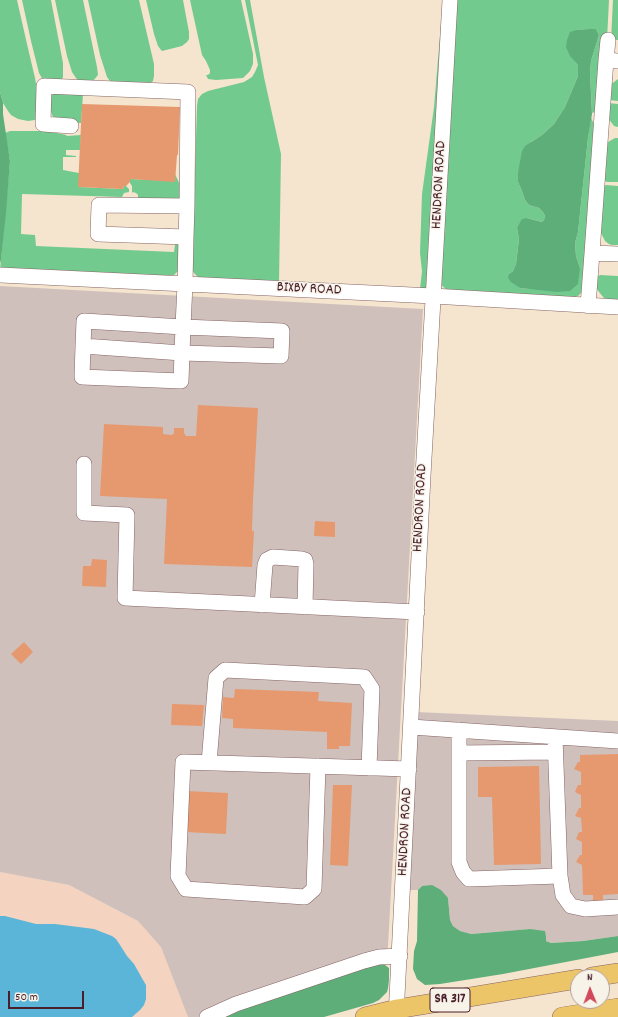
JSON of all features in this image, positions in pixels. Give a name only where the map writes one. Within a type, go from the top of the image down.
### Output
[{"type":"main road","name":"SR 317","points":[[365,1017],[397,1013],[570,981]]},
{"type":"main road","points":[[562,1017],[618,1008]]},
{"type":"street","name":"HENDRON ROAD","points":[[397,1013],[423,476],[450,0]]},
{"type":"street","points":[[588,306],[612,61],[608,40]]},
{"type":"street","points":[[71,126],[43,124],[44,86],[188,92],[185,284],[183,327],[182,353],[180,381],[82,377],[83,346],[84,321],[183,327],[282,331],[281,356],[182,353],[83,346]]},
{"type":"street","points":[[186,237],[98,234],[99,205],[187,206]]},
{"type":"street","points":[[592,253],[618,254]]},
{"type":"street","name":"BIXBY ROAD","points":[[0,275],[433,296],[618,307]]},
{"type":"street","points":[[84,464],[84,513],[127,515],[125,598],[416,612]]},
{"type":"street","points":[[262,605],[265,565],[267,560],[273,557],[302,558],[305,560],[306,564],[305,607]]},
{"type":"street","points":[[209,763],[216,678],[225,670],[364,677],[372,689],[369,768]]},
{"type":"street","points":[[411,727],[618,741]]},
{"type":"street","points":[[459,730],[459,862],[463,872],[469,879],[560,876]]},
{"type":"street","points":[[555,737],[560,876],[563,895],[571,906],[585,909],[618,907]]},
{"type":"street","points":[[459,753],[555,752]]},
{"type":"street","points":[[318,766],[314,889],[305,897],[186,889],[178,876],[183,762],[318,766],[369,768],[409,769]]},
{"type":"street","points":[[207,1017],[236,1004],[364,961],[379,957],[400,956]]},
{"type":"shaded area","points":[[0,286],[423,309],[388,946],[385,965],[382,964],[222,1017],[188,1017],[161,947],[138,921],[69,885],[0,872]]},
{"type":"shaded area","points":[[416,712],[618,721],[618,936],[583,941],[551,943],[546,941],[531,929],[470,934],[460,931],[453,926],[450,920],[448,898],[422,886],[418,890],[408,890]]},
{"type":"shaded area","points":[[0,872],[69,885],[138,921],[161,946],[188,1017],[0,1017]]},
{"type":"green space","points":[[0,0],[17,0],[35,78],[40,107],[39,117],[35,120],[28,121],[18,119],[11,115],[3,103],[0,92]]},
{"type":"green space","points":[[22,0],[51,0],[63,63],[63,77],[61,81],[43,80],[39,73]]},
{"type":"green space","points":[[55,0],[83,0],[98,75],[93,81],[79,81],[72,72]]},
{"type":"green space","points":[[88,0],[139,0],[154,64],[153,81],[148,85],[110,81],[107,77],[100,55]]},
{"type":"green space","points":[[146,0],[183,0],[189,32],[189,39],[187,42],[182,46],[161,50],[154,34]]},
{"type":"green space","points":[[190,0],[241,0],[253,54],[253,64],[250,71],[243,78],[216,80],[208,79],[206,75],[210,73],[210,70],[202,55]]},
{"type":"green space","points":[[245,0],[250,0],[264,77],[281,154],[279,283],[199,278],[192,269],[198,99],[202,94],[208,91],[244,82],[252,77],[255,72],[258,65]]},
{"type":"green space","points":[[443,0],[428,286],[420,289],[422,271],[420,253],[422,194],[434,107]]},
{"type":"green space","points":[[455,0],[609,0],[607,40],[597,111],[592,113],[590,73],[591,61],[599,35],[596,29],[576,30],[575,61],[578,65],[578,76],[565,107],[554,124],[542,135],[531,142],[518,172],[518,182],[525,200],[529,205],[539,208],[545,216],[542,222],[527,218],[517,228],[519,239],[516,264],[513,271],[509,274],[520,288],[531,289],[580,268],[576,256],[575,243],[578,232],[591,118],[596,128],[582,292],[578,296],[572,298],[448,291],[439,283]]},
{"type":"green space","points":[[613,0],[618,0],[618,40],[611,40]]},
{"type":"green space","points":[[596,29],[599,35],[591,61],[590,73],[592,114],[578,232],[575,243],[576,256],[580,268],[578,284],[570,291],[557,292],[520,288],[508,278],[516,264],[519,239],[517,228],[522,219],[527,218],[542,222],[545,216],[539,208],[529,205],[525,200],[518,182],[518,172],[522,151],[525,146],[542,135],[554,124],[565,107],[578,76],[578,65],[570,56],[566,47],[567,40],[570,32]]},
{"type":"green space","points":[[618,79],[618,101],[608,100],[610,85]]},
{"type":"green space","points":[[0,92],[3,103],[3,114],[10,161],[0,263]]},
{"type":"green space","points":[[54,92],[83,94],[81,123],[67,123],[55,119],[52,115],[49,102]]},
{"type":"green space","points":[[608,103],[618,104],[618,127],[614,126],[608,118]]},
{"type":"green space","points":[[10,131],[43,131],[67,136],[81,135],[80,150],[66,150],[66,155],[76,157],[63,157],[63,170],[79,173],[79,187],[123,189],[124,186],[126,186],[129,189],[129,192],[124,193],[122,197],[22,194],[21,234],[35,235],[36,246],[174,252],[176,243],[179,244],[178,271],[174,275],[168,276],[0,270],[10,161],[5,133]]},
{"type":"green space","points":[[618,138],[618,182],[607,182],[603,180],[607,146],[608,142]]},
{"type":"green space","points":[[175,174],[181,187],[180,197],[178,199],[138,198],[136,193],[132,193],[130,179],[175,181]]},
{"type":"green space","points":[[603,186],[618,186],[618,245],[609,244],[605,241],[601,233]]},
{"type":"green space","points":[[600,275],[618,276],[618,302],[604,298],[597,289],[597,277]]},
{"type":"green space","points":[[432,885],[441,890],[448,898],[450,920],[453,926],[460,931],[471,934],[530,929],[545,931],[546,941],[551,943],[583,941],[618,936],[618,952],[503,974],[425,985],[417,979],[413,969],[414,951],[417,941],[418,890],[422,886]]},
{"type":"green space","points":[[362,964],[382,964],[389,968],[387,992],[379,1000],[373,1003],[324,1017],[222,1017]]},
{"type":"water","points":[[0,916],[36,924],[55,924],[94,929],[112,936],[116,939],[134,964],[146,985],[146,999],[144,1005],[132,1017],[0,1017]]},
{"type":"building","points":[[82,104],[180,107],[175,182],[130,179],[130,182],[124,186],[123,189],[78,187]]},
{"type":"building","points":[[198,405],[258,408],[253,501],[252,531],[254,531],[252,567],[164,564],[167,499],[100,496],[104,424],[163,427],[163,434],[172,435],[174,433],[174,428],[184,428],[184,433],[186,436],[196,436]]},
{"type":"building","points":[[315,521],[335,522],[335,537],[314,536]]},
{"type":"building","points":[[92,559],[107,560],[106,587],[82,586],[83,566],[91,566]]},
{"type":"building","points":[[24,642],[33,652],[21,664],[11,654]]},
{"type":"building","points":[[235,689],[319,692],[318,701],[352,703],[350,746],[339,746],[339,749],[327,749],[327,732],[233,728],[233,719],[222,718],[223,697],[234,698]]},
{"type":"building","points":[[172,704],[204,705],[202,726],[171,725]]},
{"type":"building","points":[[618,754],[618,894],[603,895],[603,902],[593,902],[593,895],[583,895],[582,865],[576,862],[580,855],[582,855],[582,842],[576,839],[579,832],[582,832],[581,818],[575,816],[579,808],[581,808],[581,795],[575,792],[578,785],[581,785],[581,772],[574,769],[578,762],[580,762],[580,755]]},
{"type":"building","points":[[539,766],[541,864],[494,865],[492,797],[478,797],[478,767]]},
{"type":"building","points":[[333,785],[352,785],[348,866],[330,865]]},
{"type":"building","points":[[187,791],[228,793],[226,834],[185,832]]}]
